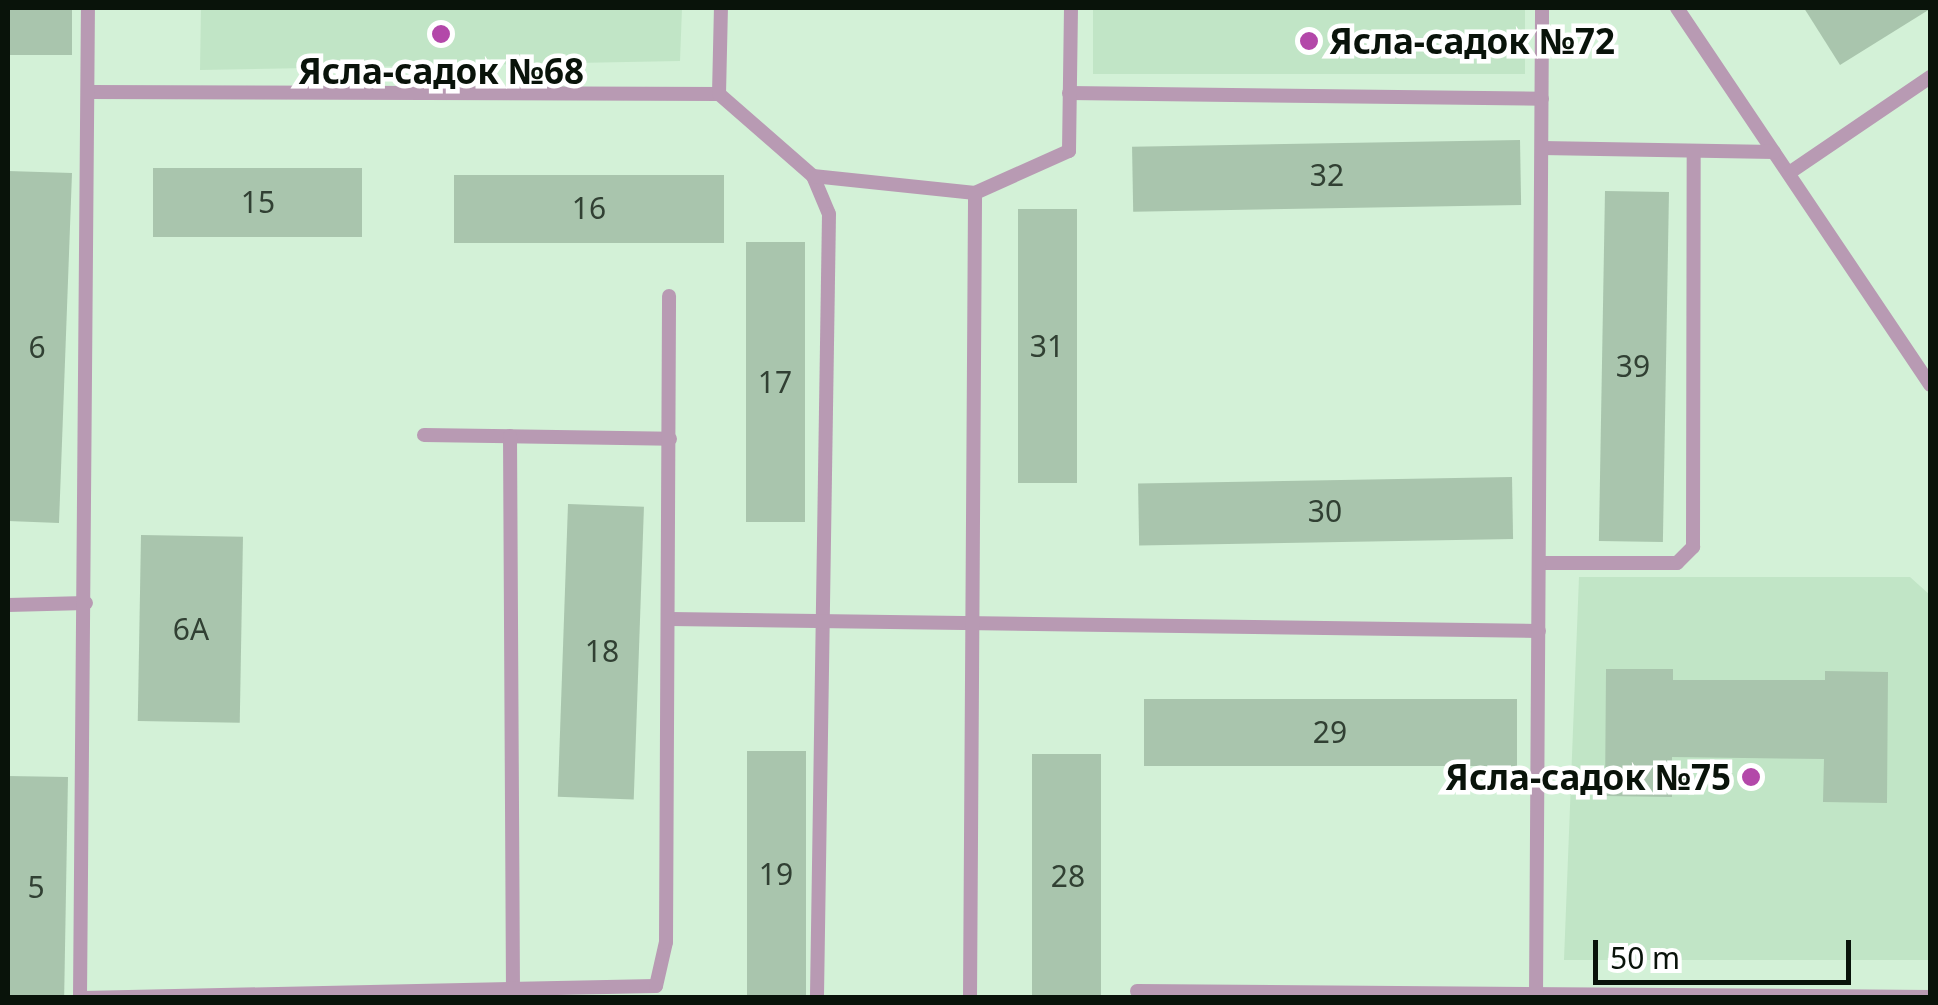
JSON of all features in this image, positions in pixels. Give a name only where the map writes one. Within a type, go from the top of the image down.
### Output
[{"type":"lane","points":[[88,8],[81,998],[656,986],[666,942],[669,296]]},
{"type":"lane","points":[[719,94],[721,8]]},
{"type":"lane","points":[[813,176],[974,193],[1069,150],[1071,8]]},
{"type":"lane","points":[[1536,996],[1542,8]]},
{"type":"lane","points":[[1676,8],[1925,366],[1930,385]]},
{"type":"lane","points":[[1788,173],[1930,77]]},
{"type":"lane","points":[[89,92],[719,94],[813,176],[829,214],[817,998]]},
{"type":"lane","points":[[1069,93],[1542,99]]},
{"type":"lane","points":[[1542,148],[1774,152]]},
{"type":"lane","points":[[1540,563],[1677,563],[1693,547],[1694,151]]},
{"type":"lane","points":[[970,998],[974,193]]},
{"type":"lane","points":[[424,434],[670,439]]},
{"type":"lane","points":[[510,436],[513,989]]},
{"type":"lane","points":[[8,605],[86,603]]},
{"type":"lane","points":[[670,618],[1539,631]]},
{"type":"lane","points":[[1137,991],[1930,997]]},
{"type":"shaded area","name":"Ясла-садок №68","points":[[201,8],[682,8],[680,61],[200,70]]},
{"type":"shaded area","name":"Ясла-садок №72","points":[[1093,8],[1525,8],[1525,74],[1093,74]]},
{"type":"shaded area","name":"Ясла-садок №75","points":[[1579,577],[1910,577],[1930,595],[1930,960],[1564,960]]},
{"type":"building","points":[[8,8],[72,8],[72,55],[8,55]]},
{"type":"building","points":[[1804,8],[1930,8],[1930,9],[1840,65]]},
{"type":"building","points":[[1520,140],[1521,205],[1133,212],[1132,147]]},
{"type":"building","points":[[153,168],[362,168],[362,237],[153,237]]},
{"type":"building","points":[[8,171],[72,173],[59,523],[8,521]]},
{"type":"building","points":[[454,175],[724,175],[724,243],[454,243]]},
{"type":"building","points":[[1605,191],[1669,192],[1663,542],[1599,541]]},
{"type":"building","points":[[1018,209],[1077,209],[1077,483],[1018,483]]},
{"type":"building","points":[[746,242],[805,242],[805,522],[746,522]]},
{"type":"building","points":[[1512,477],[1513,539],[1139,546],[1138,484]]},
{"type":"building","points":[[568,504],[644,507],[634,799],[558,797]]},
{"type":"building","points":[[141,535],[243,537],[240,723],[138,721]]},
{"type":"building","points":[[1606,669],[1673,669],[1673,680],[1825,680],[1825,671],[1888,672],[1887,803],[1823,802],[1824,759],[1672,757],[1672,797],[1605,796]]},
{"type":"building","points":[[1144,699],[1517,699],[1517,766],[1144,766]]},
{"type":"building","points":[[747,751],[806,751],[806,998],[747,998]]},
{"type":"building","points":[[1032,754],[1101,754],[1101,998],[1032,998]]},
{"type":"building","points":[[8,776],[68,777],[64,998],[8,998]]},
{"type":"place","name":"Ясла-садок №68","points":[[441,34]]},
{"type":"place","name":"Ясла-садок №72","points":[[1309,41]]},
{"type":"place","name":"Ясла-садок №75","points":[[1751,777]]}]
